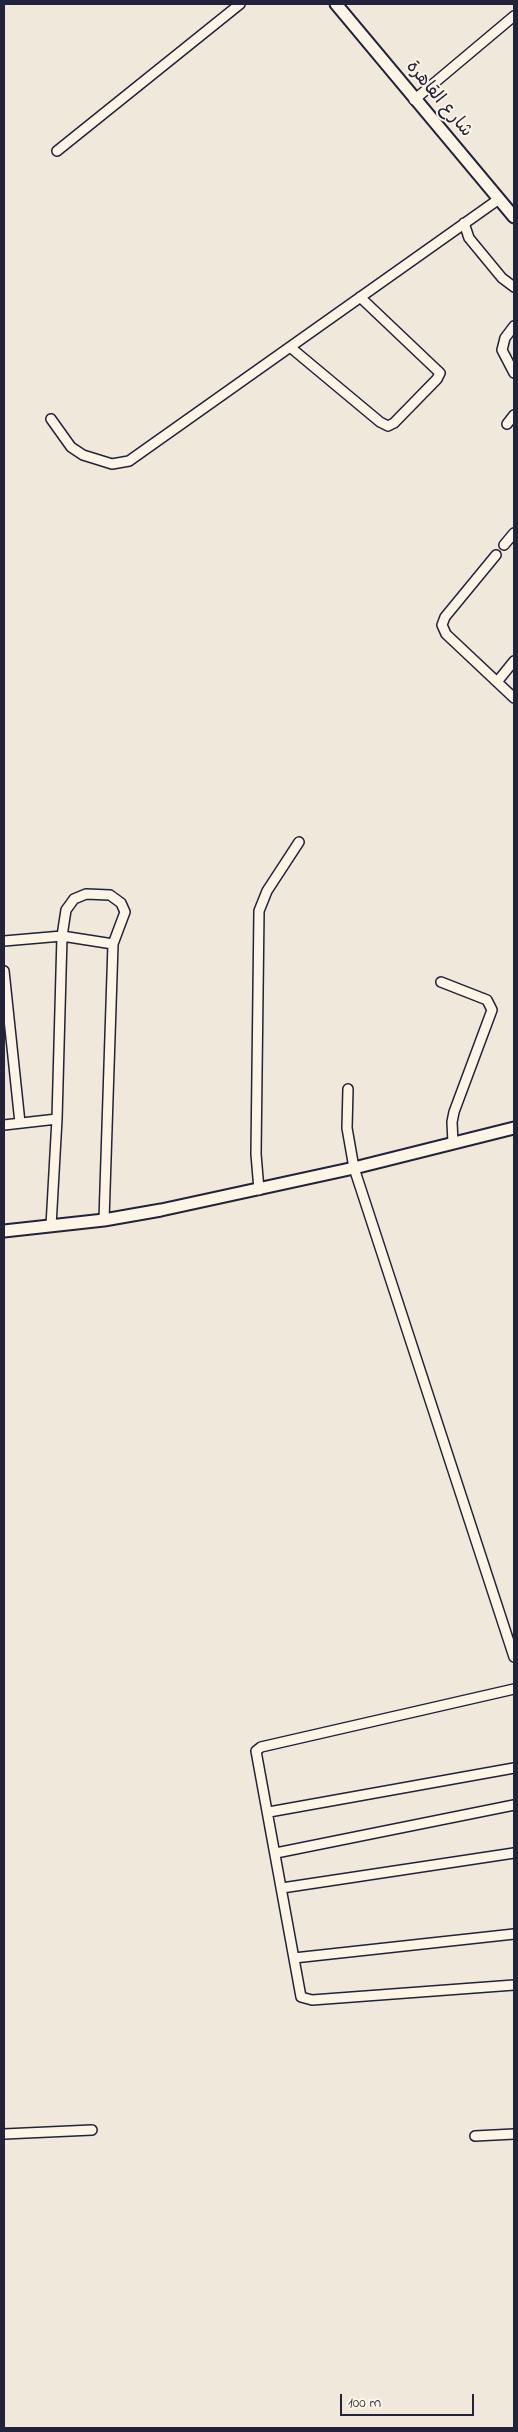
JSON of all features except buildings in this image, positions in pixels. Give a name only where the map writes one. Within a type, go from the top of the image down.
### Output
[{"type":"main road","name":"شارع القاهرة","points":[[336,4],[414,100],[514,217]]},
{"type":"main road","points":[[4,1231],[104,1220],[259,1190],[514,1128]]},
{"type":"street","points":[[57,151],[240,4]]},
{"type":"street","points":[[414,100],[514,16]]},
{"type":"street","points":[[51,419],[71,447],[83,455],[103,463],[124,463],[136,458],[290,346],[499,199]]},
{"type":"street","points":[[464,223],[469,238],[502,278],[514,288]]},
{"type":"street","points":[[290,346],[380,422],[388,426],[394,423],[437,379],[440,373],[360,297]]},
{"type":"street","points":[[514,326],[505,338],[502,350],[514,373]]},
{"type":"street","points":[[507,424],[514,415]]},
{"type":"street","points":[[504,545],[514,533]]},
{"type":"street","points":[[496,555],[445,617],[442,625],[446,634],[514,698]]},
{"type":"street","points":[[496,682],[514,661]]},
{"type":"street","points":[[259,1190],[256,1154],[259,911],[267,891],[299,842]]},
{"type":"street","points":[[51,1226],[57,1120],[62,936],[66,910],[74,899],[86,894],[110,895],[121,903],[125,912],[113,944],[104,1220]]},
{"type":"street","points":[[4,941],[62,936],[113,944]]},
{"type":"street","points":[[4,971],[20,1123]]},
{"type":"street","points":[[441,982],[487,1000],[492,1010],[454,1112],[452,1122],[453,1144]]},
{"type":"street","points":[[348,1088],[346,1128],[354,1168],[514,1657]]},
{"type":"street","points":[[4,1125],[57,1120]]},
{"type":"street","points":[[514,1689],[256,1751],[269,1812],[300,1994],[304,1999],[312,2000],[514,1985]]},
{"type":"street","points":[[269,1812],[514,1768]]},
{"type":"street","points":[[276,1853],[514,1805]]},
{"type":"street","points":[[282,1888],[514,1853]]},
{"type":"street","points":[[294,1958],[514,1934]]},
{"type":"street","points":[[4,2134],[92,2130]]},
{"type":"street","points":[[475,2136],[514,2134]]}]
